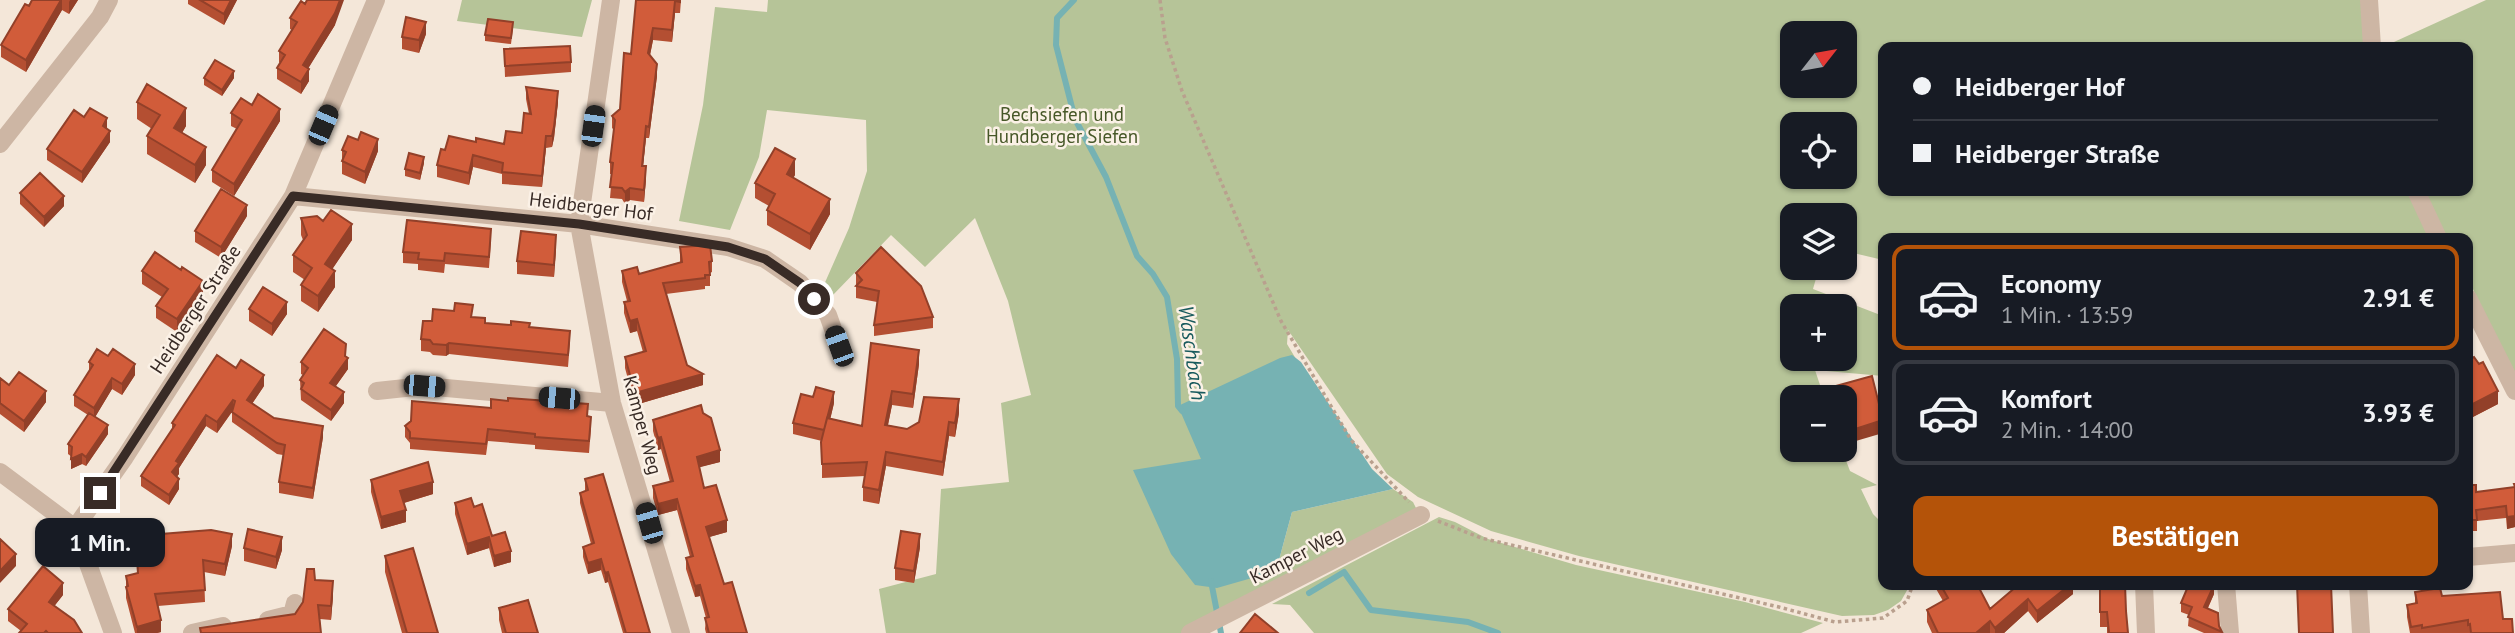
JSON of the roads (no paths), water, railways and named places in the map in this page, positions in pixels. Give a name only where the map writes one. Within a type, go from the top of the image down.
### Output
[{"type":"street","points":[[0,144],[100,17],[109,0]]},
{"type":"street","name":"Heidberger Straße","points":[[75,528],[125,457],[293,196],[376,0]]},
{"type":"street","name":"Kamper Weg","points":[[611,0],[579,224],[612,403],[681,633]]},
{"type":"street","points":[[2369,0],[2372,42]]},
{"type":"street","name":"Heidberger Hof","points":[[293,196],[579,224],[728,247],[765,259],[800,283],[828,315],[839,346]]},
{"type":"street","points":[[2418,196],[2436,233]]},
{"type":"street","points":[[2473,308],[2515,391]]},
{"type":"street","points":[[377,391],[424,386],[612,403]]},
{"type":"street","points":[[0,472],[75,528],[113,633]]},
{"type":"street","name":"Kamper Weg","points":[[1190,633],[1421,515]]},
{"type":"street","points":[[2473,557],[2515,553]]},
{"type":"street","points":[[2144,590],[2146,633]]},
{"type":"street","points":[[2226,590],[2230,633]]},
{"type":"street","points":[[2358,590],[2361,633]]},
{"type":"street","points":[[192,633],[289,616],[295,603]]},
{"type":"water","points":[[1292,355],[1301,362],[1372,469],[1393,489],[1292,512],[1276,571],[1217,588],[1195,585],[1171,554],[1133,470],[1201,459],[1178,406],[1280,358]]},
{"type":"waterway","name":"Waschbach","points":[[1074,0],[1057,18],[1056,45],[1075,119],[1106,177],[1137,256],[1153,274],[1167,297],[1177,359],[1178,406],[1182,411]]},
{"type":"waterway","points":[[1309,593],[1344,572],[1371,610],[1468,622],[1498,633]]},
{"type":"waterway","name":"Waschbach","points":[[1211,581],[1221,633]]},
{"type":"park label","name":"Bechsiefen und Hundberger Siefen","points":[[1062,125]]}]
